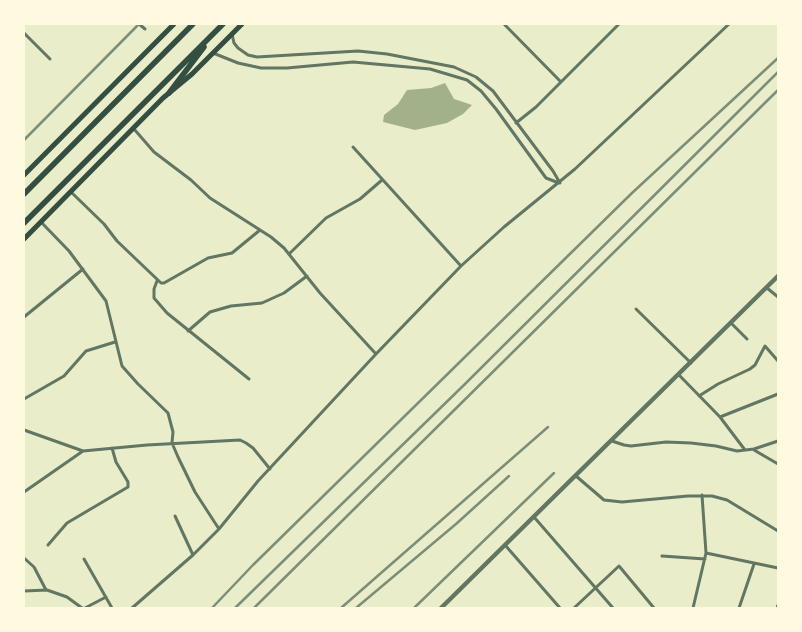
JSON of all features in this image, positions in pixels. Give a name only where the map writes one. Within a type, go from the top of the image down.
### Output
[{"type":"highway","points":[[24,194],[193,24]]},
{"type":"highway","points":[[24,224],[223,24]]},
{"type":"highway","points":[[169,93],[214,33]]},
{"type":"main road","points":[[24,175],[174,24]]},
{"type":"main road","points":[[24,239],[133,128],[169,93],[192,74],[242,24]]},
{"type":"street","points":[[139,24],[145,30]]},
{"type":"street","points":[[504,24],[561,82]]},
{"type":"street","points":[[516,122],[536,107],[619,24]]},
{"type":"street","points":[[132,608],[193,555],[219,529],[258,482],[376,354],[461,266],[504,227],[560,183],[729,24]]},
{"type":"street","points":[[24,33],[50,59]]},
{"type":"street","points":[[232,33],[238,48],[248,55],[257,57],[358,51],[387,54],[454,67],[476,76],[493,92],[560,183]]},
{"type":"street","points":[[213,53],[238,63],[260,68],[287,68],[353,62],[430,69],[467,80],[481,91],[496,109],[546,178],[560,183]]},
{"type":"street","points":[[133,128],[154,152],[222,207],[271,237],[289,254],[376,354]]},
{"type":"street","points":[[353,147],[461,266]]},
{"type":"street","points":[[289,254],[326,218],[360,199],[382,180]]},
{"type":"street","points":[[71,192],[157,281],[164,283],[208,258],[232,253],[260,230]]},
{"type":"street","points":[[41,222],[83,268],[106,301],[122,366],[168,413],[173,432],[172,443],[195,492],[219,529]]},
{"type":"street","points":[[24,317],[83,268]]},
{"type":"street","points":[[188,331],[210,312],[231,306],[262,303],[284,293],[307,276]]},
{"type":"street","points":[[441,608],[778,277]]},
{"type":"street","points":[[157,281],[154,289],[154,298],[167,313],[249,379]]},
{"type":"street","points":[[767,288],[778,297]]},
{"type":"street","points":[[636,308],[691,363]]},
{"type":"street","points":[[731,323],[747,339]]},
{"type":"street","points":[[24,399],[64,376],[86,351],[115,342]]},
{"type":"street","points":[[699,396],[750,369],[755,365],[765,346],[778,362]]},
{"type":"street","points":[[679,374],[720,417],[746,451]]},
{"type":"street","points":[[720,417],[778,394]]},
{"type":"street","points":[[24,430],[82,451],[172,443],[240,440],[253,448],[270,469]]},
{"type":"street","points":[[612,442],[631,446],[666,442],[691,443],[746,451],[778,441]]},
{"type":"street","points":[[48,545],[67,522],[128,487],[128,482],[116,462],[112,448]]},
{"type":"street","points":[[754,449],[778,464]]},
{"type":"street","points":[[24,492],[82,451]]},
{"type":"street","points":[[576,476],[604,500],[622,502],[712,496],[726,500],[778,531]]},
{"type":"street","points":[[693,608],[706,553],[702,496]]},
{"type":"street","points":[[175,516],[193,555]]},
{"type":"street","points":[[534,517],[613,608]]},
{"type":"street","points":[[505,545],[560,608]]},
{"type":"street","points":[[706,553],[778,568]]},
{"type":"street","points":[[662,556],[705,559]]},
{"type":"street","points":[[24,558],[34,568],[46,590]]},
{"type":"street","points":[[84,559],[112,608]]},
{"type":"street","points":[[739,608],[754,564]]},
{"type":"street","points":[[574,608],[619,566],[654,608]]},
{"type":"street","points":[[24,591],[46,590],[74,601],[83,608],[106,597]]},
{"type":"shaded area","points":[[445,83],[454,99],[472,105],[463,114],[447,123],[415,130],[383,122],[384,115],[398,104],[407,90],[431,88]]},
{"type":"railway","points":[[24,140],[139,24]]},
{"type":"railway","points":[[212,608],[253,565],[632,193],[778,58]]},
{"type":"railway","points":[[235,608],[464,385],[778,72]]},
{"type":"railway","points":[[254,608],[778,90]]},
{"type":"railway","points":[[341,608],[548,427]]},
{"type":"railway","points":[[414,608],[554,473]]},
{"type":"railway","points":[[356,608],[456,524],[509,476]]}]
